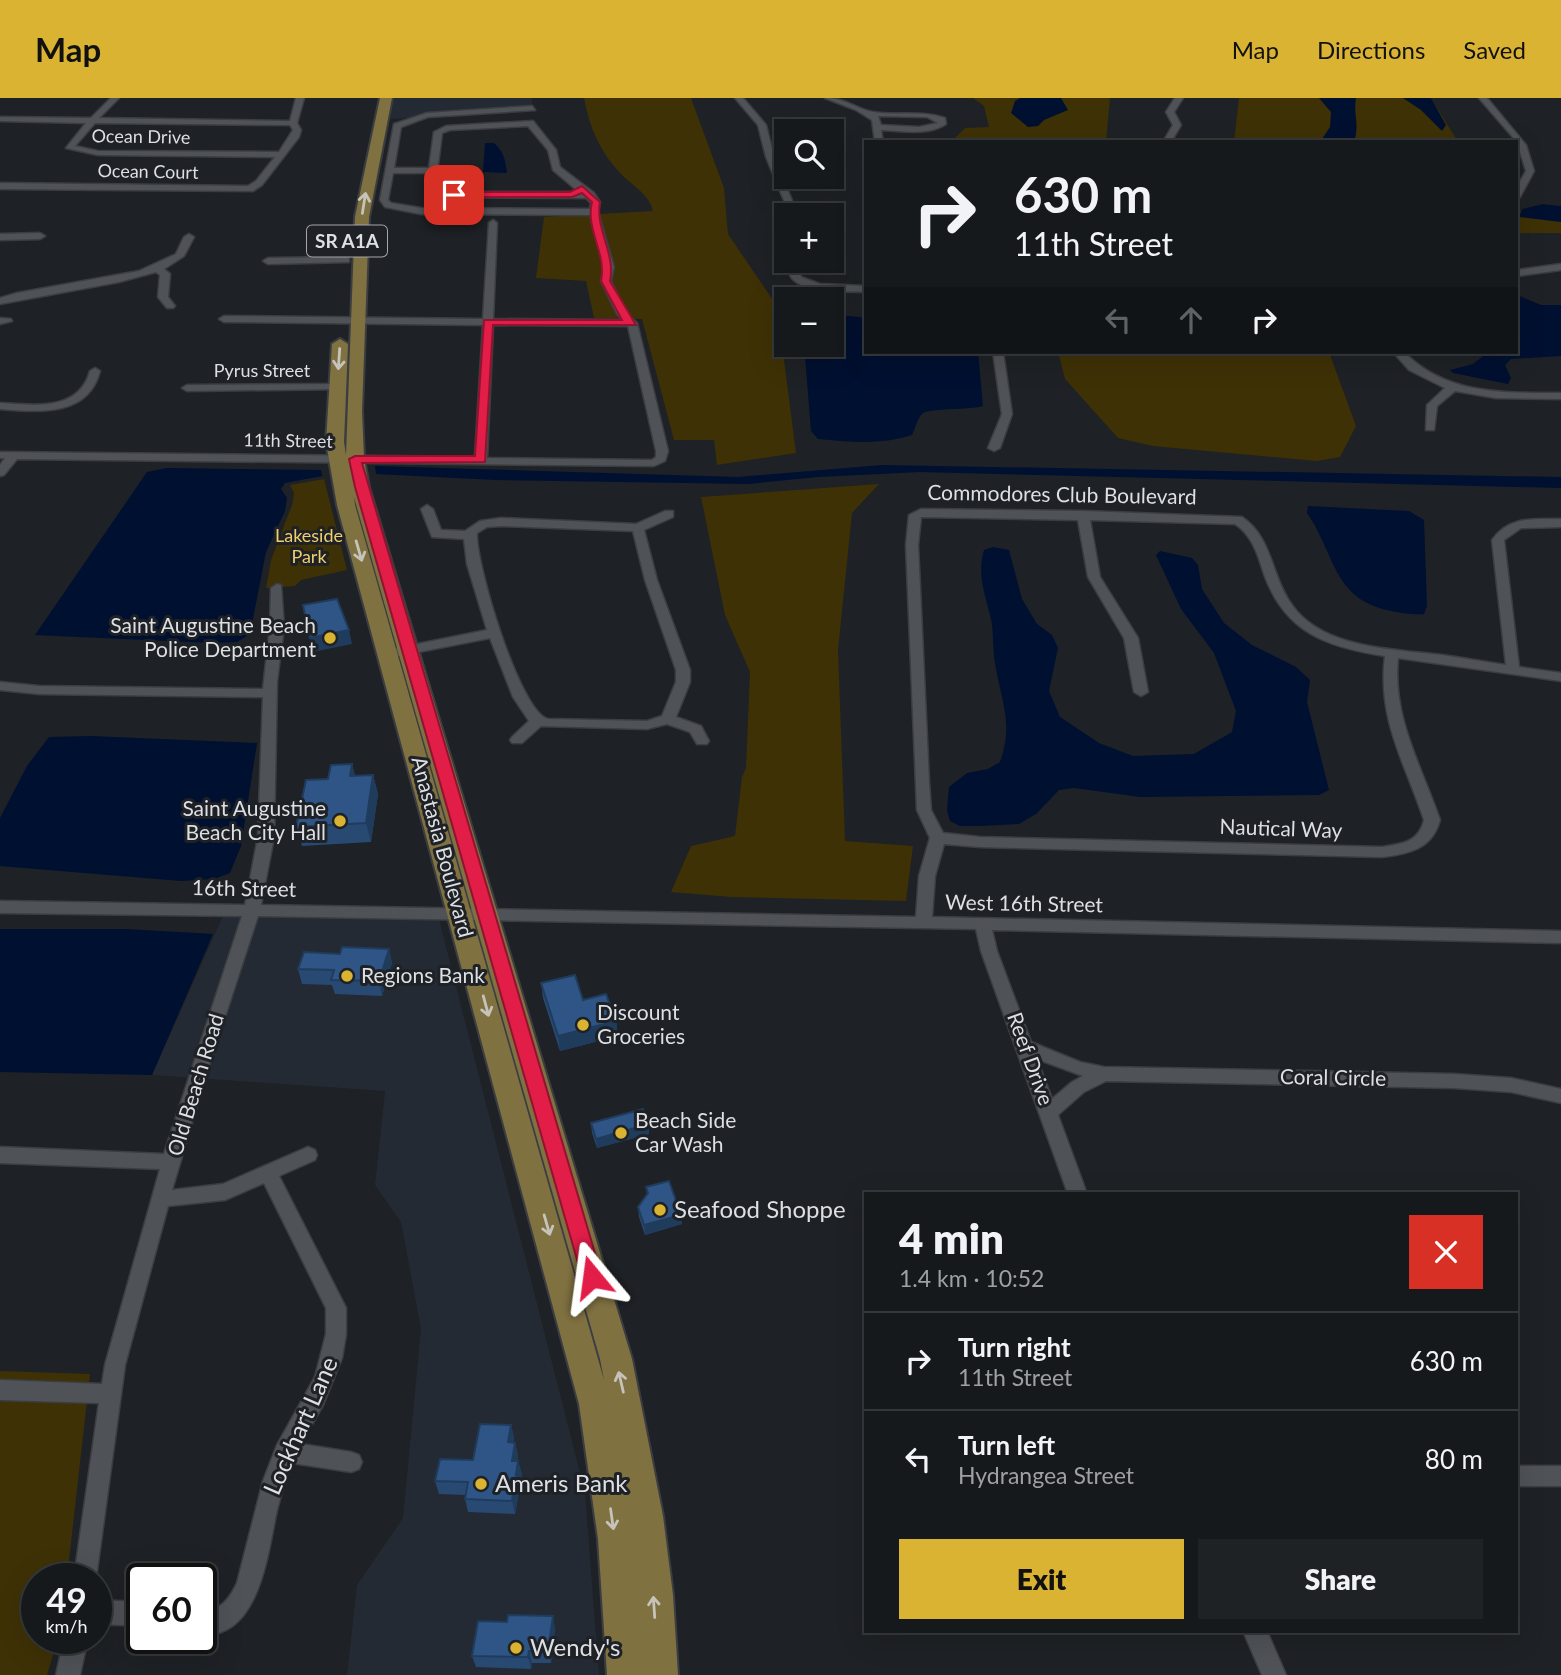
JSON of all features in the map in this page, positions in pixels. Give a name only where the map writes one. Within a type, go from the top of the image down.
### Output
[{"type":"main road","name":"Anastasia Boulevard","points":[[374,98],[352,189],[346,260],[350,320],[346,505],[399,652],[486,914],[616,1359],[634,1436],[650,1547],[659,1675]]},
{"type":"main road","name":"Anastasia Boulevard","points":[[346,459],[337,387],[350,320],[362,217],[386,98]]},
{"type":"main road","name":"Anastasia Boulevard","points":[[399,652],[460,913],[596,1404],[615,1539],[625,1675]]},
{"type":"street","name":"Ocean Drive","points":[[115,98],[71,144],[74,150],[279,155]]},
{"type":"street","points":[[279,155],[295,137],[297,130],[293,123],[300,98]]},
{"type":"street","points":[[739,98],[762,125],[770,157],[789,203]]},
{"type":"street","points":[[829,98],[870,114],[928,115],[942,120],[942,124],[924,129],[878,127]]},
{"type":"street","points":[[1168,140],[1176,129],[1170,112],[1179,98]]},
{"type":"street","points":[[1483,98],[1517,140]]},
{"type":"street","points":[[594,212],[435,211],[388,205],[384,200],[397,125],[441,113],[532,103],[530,124],[552,150],[556,168],[596,202],[594,212],[609,267],[606,281],[622,314],[632,323]]},
{"type":"street","points":[[185,122],[192,113]]},
{"type":"street","points":[[870,114],[878,127],[879,140]]},
{"type":"street","points":[[0,127],[4,119],[293,123]]},
{"type":"street","points":[[530,124],[449,128],[438,132],[431,189],[438,194],[591,195]]},
{"type":"street","points":[[1518,141],[1527,152],[1531,171],[1518,193]]},
{"type":"street","name":"Ocean Court","points":[[0,186],[250,189],[260,183],[279,155]]},
{"type":"street","points":[[389,171],[432,170]]},
{"type":"street","points":[[572,195],[582,189]]},
{"type":"street","points":[[481,460],[493,223]]},
{"type":"street","points":[[0,237],[40,236]]},
{"type":"street","points":[[0,301],[157,268],[183,253],[190,237]]},
{"type":"street","points":[[268,261],[346,260]]},
{"type":"street","points":[[1518,273],[1561,267]]},
{"type":"street","points":[[157,268],[165,274],[163,297],[170,306]]},
{"type":"street","points":[[794,273],[807,284],[864,289]]},
{"type":"street","points":[[224,318],[632,323]]},
{"type":"street","name":"11th Street","points":[[0,455],[642,463],[659,460],[660,440],[632,323]]},
{"type":"street","points":[[994,448],[1007,414],[998,354]]},
{"type":"street","points":[[1400,354],[1418,369],[1454,386],[1498,395],[1561,396]]},
{"type":"street","points":[[0,406],[47,407],[80,398],[90,390],[95,371]]},
{"type":"street","points":[[1430,428],[1432,405],[1454,386]]},
{"type":"street","name":"Pyrus Street","points":[[187,388],[337,387]]},
{"type":"street","points":[[0,473],[14,455]]},
{"type":"street","points":[[427,509],[436,534],[469,535],[484,524],[501,522],[638,528],[668,514]]},
{"type":"street","name":"Commodores Club Boulevard","points":[[938,838],[924,810],[922,782],[912,545],[915,515],[933,511],[1230,518],[1247,523],[1252,528],[1278,598],[1297,620],[1346,642],[1392,654],[1561,677]]},
{"type":"street","points":[[1083,515],[1094,577],[1131,638],[1141,692]]},
{"type":"street","points":[[1513,670],[1498,540],[1502,534],[1523,523],[1561,523]]},
{"type":"street","points":[[638,528],[655,591],[683,670],[680,695],[668,719]]},
{"type":"street","points":[[469,535],[469,551],[494,633],[514,687],[537,722]]},
{"type":"street","name":"Old Beach Road","points":[[87,1563],[115,1365],[171,1162],[252,910],[266,837],[270,693],[277,627],[277,588]]},
{"type":"street","points":[[399,652],[494,633]]},
{"type":"street","name":"Nautical Way","points":[[938,838],[1006,843],[1382,852],[1408,849],[1423,841],[1430,831],[1432,820],[1392,719],[1387,692],[1392,654]]},
{"type":"street","points":[[0,686],[39,691],[270,693]]},
{"type":"street","points":[[517,740],[537,722],[647,725],[668,719],[696,729],[702,741]]},
{"type":"street","points":[[924,923],[926,876],[938,838]]},
{"type":"street","name":"16th Street","points":[[0,907],[486,914]]},
{"type":"street","name":"West 16th Street","points":[[486,914],[1561,937]]},
{"type":"street","name":"Reef Drive","points":[[984,924],[989,951],[1077,1192]]},
{"type":"street","name":"Coral Circle","points":[[1026,1047],[1077,1068],[1104,1074],[1465,1082],[1511,1085],[1561,1096]]},
{"type":"street","points":[[1049,1112],[1078,1087],[1104,1074]]},
{"type":"street","points":[[0,1155],[171,1162]]},
{"type":"street","points":[[160,1199],[225,1192],[308,1155]]},
{"type":"street","name":"Lockhart Lane","points":[[217,1620],[240,1600],[285,1452],[327,1377],[338,1332],[336,1308],[330,1294],[269,1174]]},
{"type":"street","points":[[0,1390],[111,1394]]},
{"type":"street","points":[[285,1452],[351,1462]]},
{"type":"street","points":[[1518,1476],[1561,1476]]},
{"type":"street","points":[[1256,1633],[1274,1675]]},
{"type":"street","points":[[68,1675],[73,1654]]},
{"type":"shaded area","points":[[394,98],[532,98],[532,108],[390,119]]},
{"type":"shaded area","points":[[223,916],[439,919],[585,1492],[599,1675],[347,1675],[357,1585],[403,1518],[421,1329],[401,1222],[375,1185],[385,1091],[152,1075]]},
{"type":"green space","points":[[584,98],[691,98],[724,188],[728,234],[774,302],[774,357],[784,357],[796,453],[717,465],[714,440],[674,440],[642,319],[594,318],[586,281],[536,278],[544,217],[653,211],[645,195],[622,175],[602,149],[589,119]]},
{"type":"green space","points":[[973,98],[1110,98],[1106,140],[953,140],[965,128],[989,127],[984,106]]},
{"type":"green space","points":[[1239,98],[1431,98],[1457,140],[1234,140]]},
{"type":"green space","points":[[1543,204],[1561,206],[1561,233],[1518,233],[1518,215],[1522,209]]},
{"type":"green space","points":[[1059,354],[1330,354],[1356,426],[1340,457],[1317,461],[1153,446],[1118,438],[1065,379]]},
{"type":"green space","name":"Lakeside Park","points":[[324,479],[347,570],[301,580],[295,586],[266,588],[271,560],[292,505],[294,493],[290,485]]},
{"type":"green space","points":[[879,484],[852,513],[838,650],[845,841],[913,846],[906,901],[731,897],[671,892],[691,846],[735,836],[742,777],[746,768],[750,672],[725,615],[701,497]]},
{"type":"green space","points":[[0,1371],[90,1374],[69,1563],[21,1563],[21,1654],[53,1654],[47,1675],[0,1675]]},
{"type":"water","points":[[1020,98],[1061,98],[1068,110],[1044,120],[1038,126],[1028,127],[1011,113],[1015,101]]},
{"type":"water","points":[[1319,98],[1356,98],[1354,140],[1321,140],[1330,127],[1331,112]]},
{"type":"water","points":[[1403,98],[1431,98],[1446,125],[1442,131],[1421,110]]},
{"type":"water","points":[[485,143],[494,143],[500,150],[507,173],[483,172]]},
{"type":"water","points":[[1543,204],[1561,206],[1561,222],[1519,217],[1522,209]]},
{"type":"water","points":[[1518,295],[1541,305],[1561,305],[1561,356],[1511,359],[1505,365],[1511,378],[1508,384],[1453,373],[1450,370],[1473,364],[1482,357],[1481,354],[1518,354]]},
{"type":"water","points":[[844,316],[864,318],[864,354],[978,354],[983,406],[925,412],[912,435],[889,440],[865,442],[818,439],[811,431],[805,357],[844,357]]},
{"type":"water","points":[[882,465],[1561,477],[1561,488],[920,472],[818,477],[748,484],[496,480],[376,474],[375,466],[738,477]]},
{"type":"water","points":[[167,468],[321,470],[322,476],[285,483],[281,489],[287,498],[285,511],[266,552],[250,634],[237,642],[213,643],[35,635],[147,472]]},
{"type":"water","points":[[1308,506],[1409,511],[1424,520],[1427,606],[1424,614],[1387,610],[1369,604],[1355,595],[1337,572],[1307,513]]},
{"type":"water","points":[[993,547],[1009,550],[1022,599],[1037,624],[1052,635],[1058,648],[1049,691],[1060,717],[1099,743],[1133,756],[1194,754],[1232,732],[1236,711],[1214,653],[1181,609],[1156,555],[1160,551],[1192,558],[1198,565],[1202,589],[1224,623],[1252,645],[1296,667],[1310,680],[1307,702],[1329,790],[1319,795],[1140,797],[1074,788],[1059,790],[1036,814],[1019,824],[960,826],[950,821],[947,810],[949,787],[967,773],[988,769],[1000,762],[1004,747],[1006,721],[981,569],[984,550]]},
{"type":"water","points":[[91,736],[257,743],[241,846],[230,873],[214,879],[181,881],[0,866],[0,818],[27,766],[49,737]]},
{"type":"water","points":[[0,929],[126,929],[213,934],[152,1075],[0,1072]]},
{"type":"building","points":[[337,599],[349,630],[310,638],[303,605]]},
{"type":"building","points":[[352,764],[350,776],[373,775],[366,823],[296,827],[306,780],[328,779],[331,765]]},
{"type":"building","points":[[342,947],[389,949],[379,981],[331,980],[334,970],[298,969],[304,952],[340,954]]},
{"type":"building","name":"Discount Groceries","points":[[575,975],[583,1000],[606,994],[616,1021],[558,1036],[541,983]]},
{"type":"building","points":[[643,1109],[649,1124],[596,1139],[591,1123]]},
{"type":"building","name":"Seafood Shoppe","points":[[669,1181],[681,1215],[644,1225],[638,1207],[648,1193],[646,1187]]},
{"type":"building","name":"Ameris Bank","points":[[480,1424],[511,1425],[508,1442],[515,1443],[512,1461],[518,1461],[512,1501],[465,1499],[468,1482],[435,1481],[440,1459],[473,1460]]},
{"type":"building","name":"Wendy's","points":[[508,1615],[553,1616],[548,1651],[529,1651],[528,1657],[472,1656],[478,1621],[507,1622]]},
{"type":"place","name":"Saint Augustine Beach Police Department","points":[[330,638]]},
{"type":"place","name":"Saint Augustine Beach City Hall","points":[[340,821]]},
{"type":"place","name":"Regions Bank","points":[[347,976]]},
{"type":"place","name":"Discount Groceries","points":[[583,1025]]},
{"type":"place","name":"Beach Side Car Wash","points":[[621,1133]]},
{"type":"place","name":"Seafood Shoppe","points":[[660,1210]]},
{"type":"place","name":"Ameris Bank","points":[[481,1484]]},
{"type":"place","name":"Wendy's","points":[[516,1648]]},
{"type":"route","points":[[454,195],[572,195],[582,189],[591,195],[596,202],[597,208],[594,212],[609,267],[606,281],[622,314],[632,323],[488,322],[481,460],[355,459],[360,487],[502,962],[592,1277]]}]
